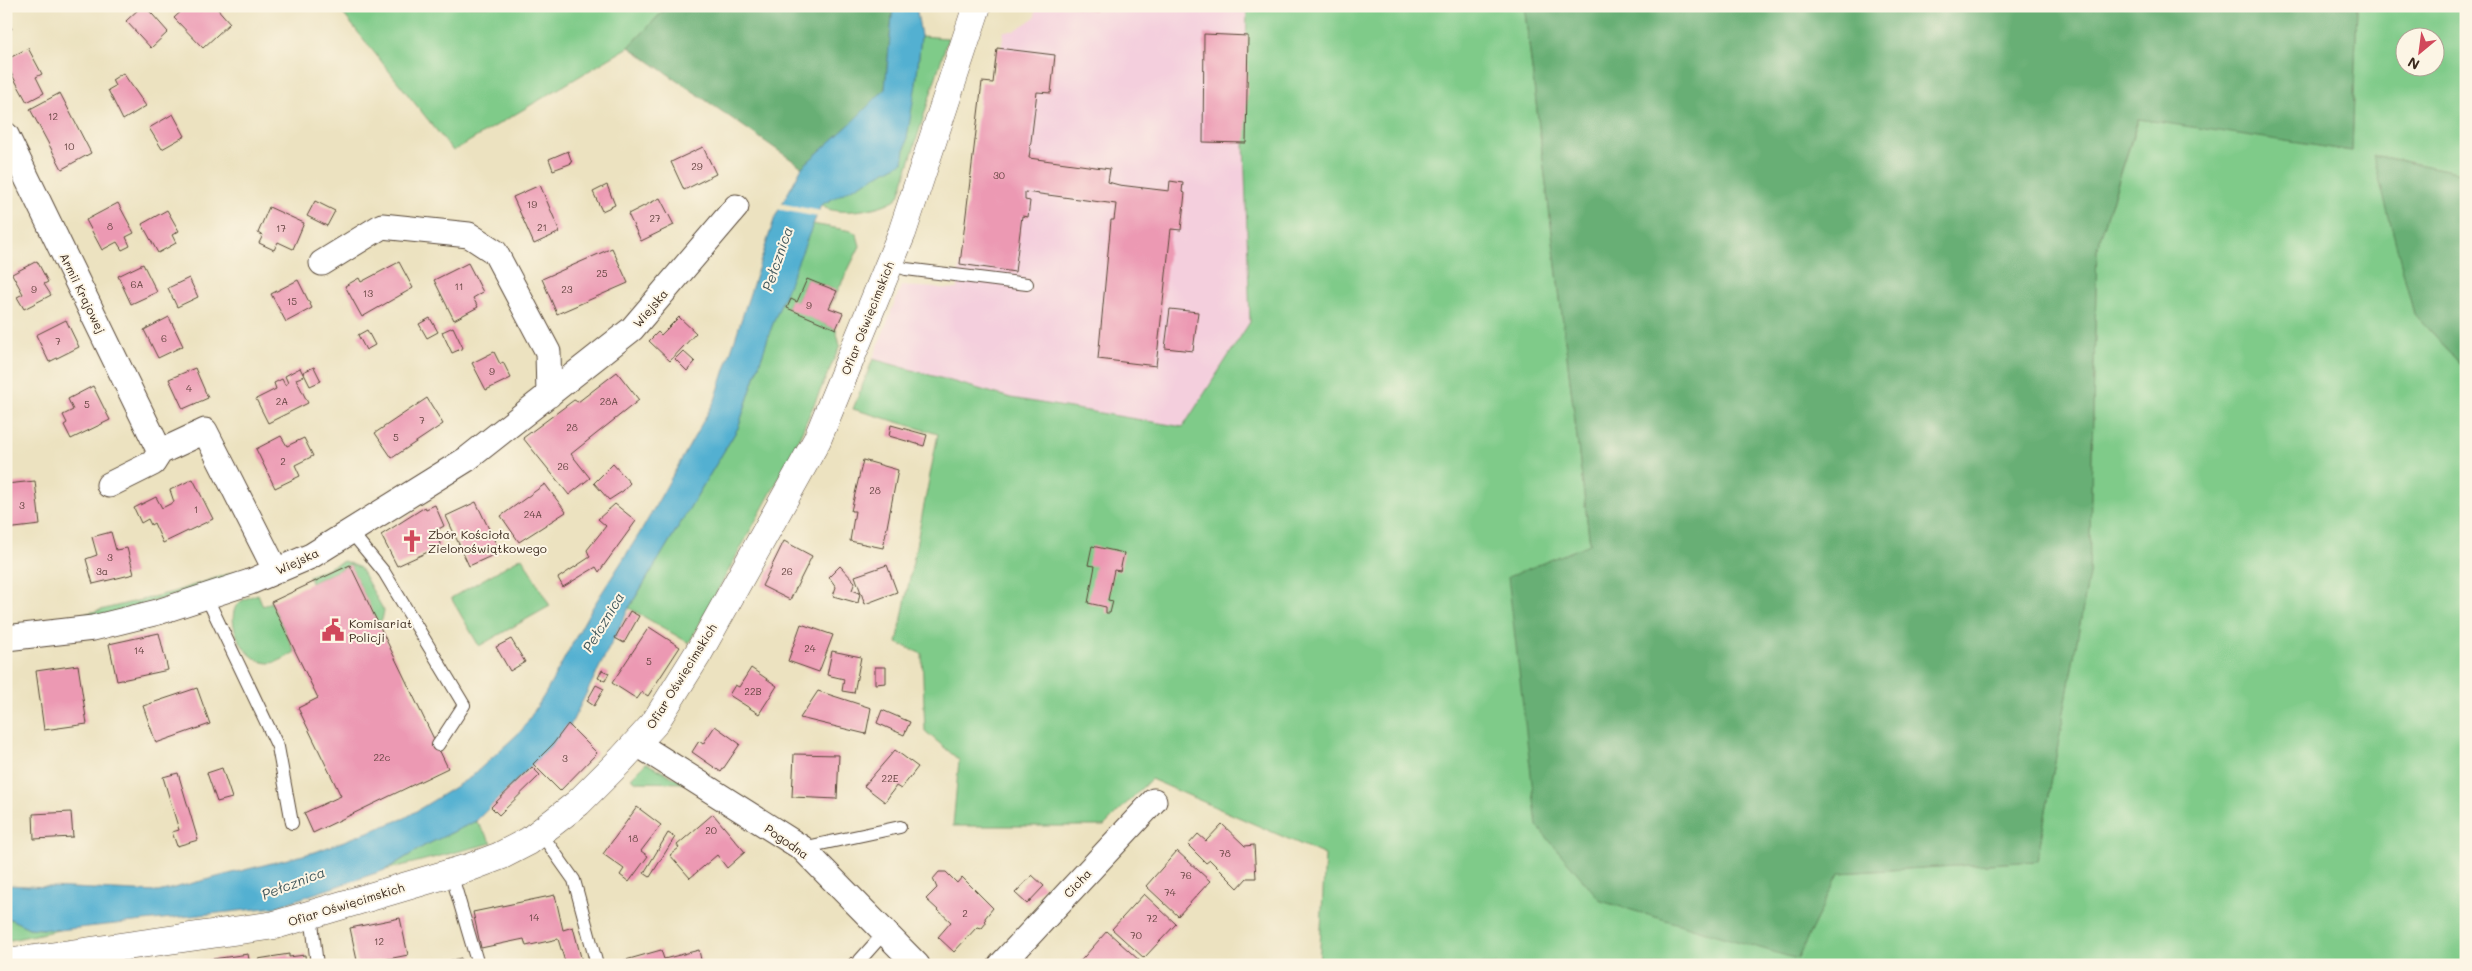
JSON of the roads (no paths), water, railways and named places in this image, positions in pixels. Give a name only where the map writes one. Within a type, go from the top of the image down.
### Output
[{"type":"street","name":"Ofiar Oświęcimskich","points":[[6,963],[61,960],[265,927],[451,873],[500,856],[540,832],[578,803],[654,724],[699,652],[817,440],[902,233],[977,6]]},
{"type":"street","name":"Armii Krajowej","points":[[6,135],[160,452]]},
{"type":"street","name":"Wiejska","points":[[6,638],[93,628],[158,612],[276,571],[311,556],[467,458],[632,330],[736,207]]},
{"type":"street","points":[[322,263],[382,226],[469,235],[496,252],[548,352],[549,395]]},
{"type":"street","points":[[109,485],[153,463],[160,452],[205,430],[276,571]]},
{"type":"street","name":"Pogodna","points":[[636,743],[802,848],[917,965]]},
{"type":"street","name":"Cicha","points":[[1001,965],[1154,801]]},
{"type":"lane","points":[[889,263],[906,269],[1027,284]]},
{"type":"lane","points":[[351,532],[384,572],[464,706],[438,745]]},
{"type":"lane","points":[[206,596],[278,747],[292,823]]},
{"type":"lane","points":[[802,848],[900,827]]},
{"type":"lane","points":[[540,832],[574,880],[596,965]]},
{"type":"lane","points":[[451,873],[478,965]]},
{"type":"lane","points":[[311,914],[317,965]]},
{"type":"lane","points":[[860,960],[885,932]]},
{"type":"water","name":"Pełcznica","points":[[893,6],[916,6],[921,36],[916,84],[903,162],[821,205],[772,326],[738,428],[629,608],[569,728],[476,821],[424,846],[385,870],[275,907],[59,930],[29,928],[6,917],[6,885],[158,892],[315,852],[405,818],[471,777],[522,730],[545,694],[589,613],[643,528],[715,400],[775,217],[802,167],[849,125],[885,89]]},
{"type":"place","name":"Zbór Kościoła Zielonoświątkowego","points":[[412,541]]},
{"type":"place","name":"Komisariat Policji","points":[[333,630]]}]
